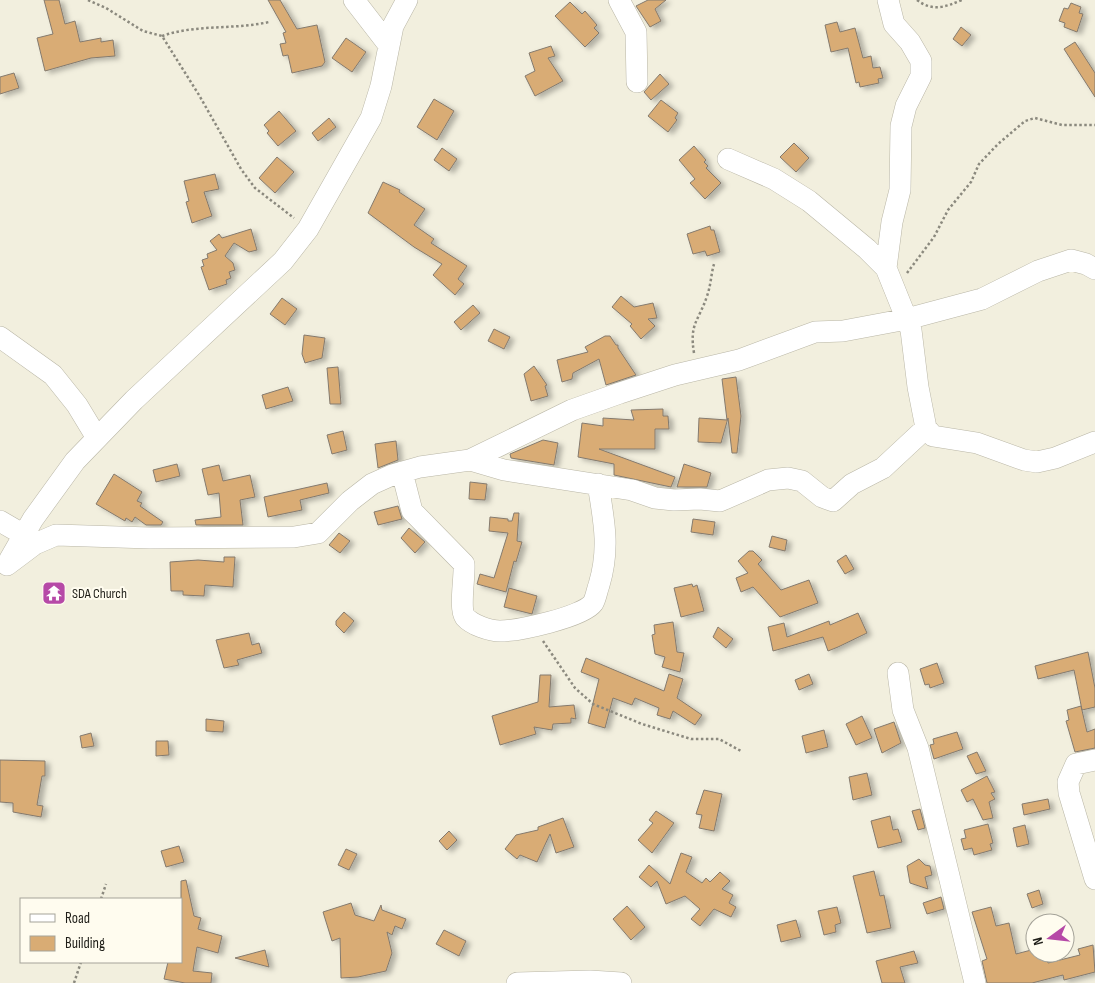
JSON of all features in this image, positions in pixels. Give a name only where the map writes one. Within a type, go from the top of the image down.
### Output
[{"type":"street","points":[[354,0],[388,44]]},
{"type":"street","points":[[3,570],[24,535],[75,461],[134,400],[283,261],[308,229],[371,118],[381,86],[393,26],[407,0]]},
{"type":"street","points":[[619,0],[636,32],[637,82]]},
{"type":"street","points":[[886,268],[892,222],[900,190],[900,126],[906,106],[920,76],[921,61],[910,42],[894,24],[888,0]]},
{"type":"street","points":[[728,159],[774,179],[802,196],[867,248],[886,268],[913,338],[918,387],[926,428],[933,436],[977,444],[1024,460],[1037,462],[1055,458],[1095,442]]},
{"type":"street","points":[[3,570],[35,544],[56,535],[150,538],[307,536],[318,533],[350,500],[372,484],[402,472],[470,460],[572,410],[620,393],[692,371],[739,360],[815,332],[844,331],[907,319],[982,299],[1038,271],[1071,260],[1086,264],[1095,269]]},
{"type":"street","points":[[0,337],[53,375],[77,405],[97,438]]},
{"type":"street","points":[[470,460],[504,470],[632,490],[664,500],[700,499],[717,501],[768,480],[788,478],[802,481],[822,497],[833,501],[852,484],[883,468],[926,428]]},
{"type":"street","points":[[402,472],[412,511],[464,564],[465,576],[462,608],[466,617],[483,627],[499,631],[533,625],[586,610],[594,602],[603,573],[606,545],[606,526],[598,484]]},
{"type":"street","points":[[0,522],[24,535]]},
{"type":"street","points":[[898,673],[903,710],[918,748],[975,983]]},
{"type":"street","points":[[1095,760],[1076,764],[1068,782],[1079,830],[1095,879]]},
{"type":"street","points":[[517,983],[590,981],[622,983]]},
{"type":"path","points":[[88,0],[106,8],[124,22],[143,31],[162,36],[193,28],[239,28],[269,22]]},
{"type":"path","points":[[917,0],[932,8],[939,8],[962,0]]},
{"type":"path","points":[[162,36],[241,169],[255,188],[308,229]]},
{"type":"path","points":[[897,297],[910,267],[934,237],[951,206],[969,185],[979,164],[998,144],[1030,119],[1062,125],[1095,125]]},
{"type":"path","points":[[692,371],[695,361],[691,338],[693,326],[706,299],[714,264]]},
{"type":"path","points":[[533,625],[575,688],[593,704],[642,724],[691,739],[719,739],[741,751]]},
{"type":"path","points":[[102,898],[106,884]]},
{"type":"path","points":[[74,983],[81,963]]},
{"type":"building","points":[[44,0],[59,0],[65,24],[75,21],[80,42],[101,38],[101,42],[113,40],[115,56],[91,58],[45,71],[37,38],[53,34]]},
{"type":"building","points":[[268,0],[280,0],[297,29],[317,25],[325,62],[322,66],[292,73],[288,55],[283,56],[280,44],[286,43],[283,33],[286,32]]},
{"type":"building","points":[[648,0],[666,0],[655,9],[661,21],[650,27],[636,6]]},
{"type":"building","points":[[570,2],[582,14],[585,11],[597,25],[594,28],[599,33],[585,47],[555,16]]},
{"type":"building","points":[[1071,3],[1081,7],[1079,13],[1083,14],[1077,32],[1064,27],[1065,23],[1059,21],[1064,8],[1068,9]]},
{"type":"building","points":[[837,22],[840,32],[855,28],[863,58],[871,56],[873,68],[880,67],[883,78],[878,79],[879,83],[860,87],[859,82],[856,83],[848,48],[831,52],[825,25]]},
{"type":"building","points":[[961,27],[971,35],[962,46],[953,39]]},
{"type":"building","points":[[346,38],[366,52],[352,72],[332,58]]},
{"type":"building","points":[[1075,42],[1095,73],[1095,97],[1064,49]]},
{"type":"building","points":[[551,46],[555,56],[548,58],[563,81],[535,96],[525,76],[535,71],[529,53]]},
{"type":"building","points":[[14,73],[19,88],[0,94],[0,77]]},
{"type":"building","points":[[660,74],[669,84],[651,100],[644,92]]},
{"type":"building","points":[[434,99],[454,111],[437,140],[417,127]]},
{"type":"building","points":[[661,100],[678,113],[675,118],[677,120],[668,132],[648,116]]},
{"type":"building","points":[[279,111],[296,131],[278,146],[267,133],[269,131],[264,125]]},
{"type":"building","points":[[329,118],[336,127],[318,141],[312,133]]},
{"type":"building","points":[[794,143],[809,158],[796,172],[780,157]]},
{"type":"building","points":[[694,146],[706,160],[704,162],[708,166],[706,168],[721,183],[705,199],[690,183],[695,179],[679,160]]},
{"type":"building","points":[[442,148],[457,159],[449,171],[434,160]]},
{"type":"building","points":[[277,157],[294,172],[275,193],[259,178]]},
{"type":"building","points":[[215,174],[219,189],[204,192],[212,216],[192,223],[186,202],[189,201],[184,181]]},
{"type":"building","points":[[383,182],[400,190],[399,192],[425,209],[414,225],[434,239],[431,243],[467,266],[458,279],[464,284],[455,295],[433,275],[442,264],[414,247],[368,213]]},
{"type":"building","points":[[710,226],[711,230],[714,230],[720,252],[707,256],[705,251],[693,254],[687,234]]},
{"type":"building","points":[[251,229],[257,250],[249,252],[234,243],[225,256],[233,263],[235,270],[229,272],[231,278],[226,280],[227,284],[209,290],[201,267],[204,266],[202,260],[208,258],[207,254],[217,250],[210,241],[219,234],[222,238]]},
{"type":"building","points":[[621,296],[634,307],[653,303],[657,318],[648,319],[655,326],[641,339],[630,326],[632,324],[612,307]]},
{"type":"building","points":[[282,298],[297,309],[285,325],[270,314]]},
{"type":"building","points":[[473,305],[480,313],[461,330],[454,322]]},
{"type":"building","points":[[494,329],[510,337],[504,349],[488,341]]},
{"type":"building","points":[[304,335],[325,338],[322,358],[305,363],[302,354]]},
{"type":"building","points":[[605,336],[610,336],[618,345],[618,348],[636,375],[606,385],[599,359],[573,373],[572,379],[562,382],[557,360],[588,352],[585,347]]},
{"type":"building","points":[[534,366],[547,385],[545,386],[548,396],[531,401],[524,374]]},
{"type":"building","points":[[338,367],[341,404],[330,404],[327,368]]},
{"type":"building","points":[[736,377],[741,416],[737,453],[732,453],[728,418],[721,443],[698,442],[699,418],[727,420],[722,379]]},
{"type":"building","points":[[288,387],[293,401],[266,409],[262,395]]},
{"type":"building","points":[[663,409],[663,416],[668,416],[669,429],[655,429],[655,449],[599,449],[675,477],[671,487],[614,475],[614,464],[578,457],[582,423],[603,426],[603,418],[634,420],[631,410]]},
{"type":"building","points":[[343,431],[347,450],[332,454],[327,435]]},
{"type":"building","points":[[543,440],[558,443],[554,465],[511,458],[510,454]]},
{"type":"building","points":[[396,441],[398,460],[378,468],[375,444]]},
{"type":"building","points":[[177,464],[180,476],[156,482],[153,470]]},
{"type":"building","points":[[684,464],[711,473],[707,487],[677,487]]},
{"type":"building","points":[[219,465],[223,481],[250,475],[255,497],[240,500],[243,525],[196,525],[195,520],[221,517],[219,493],[208,495],[202,469]]},
{"type":"building","points":[[114,474],[142,492],[137,501],[142,503],[140,506],[163,522],[161,525],[146,525],[135,517],[132,522],[126,518],[125,521],[96,504]]},
{"type":"building","points":[[470,482],[487,484],[485,500],[469,499]]},
{"type":"building","points":[[327,483],[329,493],[300,500],[302,510],[268,517],[264,497]]},
{"type":"building","points":[[398,506],[402,519],[378,525],[374,512]]},
{"type":"building","points":[[514,513],[519,513],[517,541],[522,542],[516,562],[514,561],[506,592],[477,584],[480,574],[494,578],[508,533],[489,531],[490,517],[512,521]]},
{"type":"building","points":[[693,519],[715,522],[713,535],[691,532]]},
{"type":"building","points":[[409,528],[425,542],[415,553],[401,538]]},
{"type":"building","points":[[339,533],[350,541],[340,553],[329,545]]},
{"type":"building","points":[[772,536],[787,540],[785,551],[769,547]]},
{"type":"building","points":[[749,551],[753,551],[762,560],[758,564],[781,590],[809,580],[818,603],[780,617],[753,587],[741,592],[736,578],[748,573],[738,561]]},
{"type":"building","points":[[846,555],[854,569],[845,574],[837,561]]},
{"type":"building","points":[[224,557],[235,557],[233,587],[205,585],[204,596],[183,595],[183,591],[171,591],[170,562],[198,560],[224,562]]},
{"type":"building","points":[[692,584],[693,587],[697,585],[704,611],[681,617],[674,588]]},
{"type":"building","points":[[509,588],[537,596],[532,614],[504,607]]},
{"type":"building","points":[[344,612],[354,621],[344,633],[336,625],[336,621]]},
{"type":"building","points":[[858,613],[867,633],[838,647],[828,651],[823,637],[773,651],[768,627],[784,623],[787,637],[829,621],[830,625]]},
{"type":"building","points":[[673,622],[677,652],[684,653],[680,672],[662,667],[665,657],[655,654],[652,635],[655,634],[654,625]]},
{"type":"building","points":[[718,627],[733,639],[726,648],[713,637]]},
{"type":"building","points":[[249,633],[252,645],[259,643],[262,653],[237,660],[239,665],[224,668],[216,640]]},
{"type":"building","points":[[1088,652],[1095,688],[1095,707],[1082,710],[1074,670],[1038,679],[1035,666]]},
{"type":"building","points":[[586,658],[664,691],[669,674],[683,679],[677,698],[702,715],[695,725],[673,711],[670,719],[657,715],[659,708],[635,698],[632,705],[613,698],[605,728],[588,723],[599,679],[581,672]]},
{"type":"building","points":[[937,663],[944,683],[930,688],[929,684],[925,685],[920,669]]},
{"type":"building","points":[[809,674],[813,684],[799,690],[795,680]]},
{"type":"building","points":[[540,675],[551,675],[549,707],[574,705],[576,719],[571,718],[571,723],[553,724],[552,730],[534,727],[536,734],[500,745],[492,716],[538,702]]},
{"type":"building","points":[[1081,706],[1087,732],[1095,729],[1095,748],[1075,752],[1066,721],[1069,720],[1067,710]]},
{"type":"building","points":[[862,716],[872,738],[856,745],[846,724]]},
{"type":"building","points":[[206,719],[224,721],[223,732],[206,731]]},
{"type":"building","points":[[894,722],[901,743],[882,753],[874,729]]},
{"type":"building","points":[[824,730],[828,747],[806,753],[802,736]]},
{"type":"building","points":[[957,732],[963,749],[934,759],[930,745],[934,744],[933,739]]},
{"type":"building","points":[[91,733],[94,746],[82,748],[80,736]]},
{"type":"building","points":[[156,741],[168,741],[169,755],[156,756]]},
{"type":"building","points":[[977,752],[986,771],[976,774],[967,756]]},
{"type":"building","points":[[0,760],[45,761],[45,776],[42,776],[37,805],[43,806],[41,817],[13,812],[13,803],[0,802]]},
{"type":"building","points":[[867,773],[872,795],[853,800],[849,777]]},
{"type":"building","points":[[987,776],[995,792],[991,793],[995,799],[989,802],[993,818],[983,820],[973,799],[967,802],[961,790]]},
{"type":"building","points":[[704,790],[722,794],[714,831],[699,828],[702,815],[696,814]]},
{"type":"building","points":[[1048,799],[1050,809],[1024,815],[1022,804]]},
{"type":"building","points":[[920,809],[925,828],[918,830],[912,811]]},
{"type":"building","points":[[656,811],[674,823],[652,853],[638,840],[653,823],[649,820]]},
{"type":"building","points":[[890,816],[893,830],[898,829],[902,842],[878,848],[871,821]]},
{"type":"building","points":[[563,818],[574,847],[556,853],[550,834],[537,862],[520,855],[517,859],[505,849],[516,835],[538,830],[538,827]]},
{"type":"building","points":[[988,824],[993,843],[990,844],[992,850],[974,855],[972,848],[964,850],[961,839],[966,838],[964,830]]},
{"type":"building","points":[[1025,825],[1029,844],[1017,847],[1013,828]]},
{"type":"building","points":[[449,831],[457,840],[447,850],[439,841]]},
{"type":"building","points":[[179,846],[184,862],[166,867],[161,851]]},
{"type":"building","points":[[346,849],[357,854],[349,870],[338,865]]},
{"type":"building","points":[[681,853],[692,857],[686,872],[702,883],[706,878],[710,882],[720,872],[730,881],[722,889],[733,895],[729,903],[736,907],[731,917],[714,909],[700,926],[691,919],[700,909],[685,896],[666,904],[657,881],[651,887],[639,877],[649,865],[670,884]]},
{"type":"building","points":[[919,859],[925,865],[930,866],[932,875],[925,877],[928,889],[910,883],[907,866]]},
{"type":"building","points":[[874,871],[880,896],[884,895],[891,928],[867,933],[853,876]]},
{"type":"building","points":[[186,880],[194,916],[201,918],[198,929],[222,936],[218,953],[197,947],[193,971],[212,973],[211,983],[185,983],[164,979],[168,963],[182,963],[181,881]]},
{"type":"building","points":[[1039,890],[1043,904],[1032,908],[1027,894]]},
{"type":"building","points":[[941,897],[944,909],[927,914],[923,903]]},
{"type":"building","points":[[351,903],[355,915],[374,921],[381,905],[382,910],[406,919],[402,929],[395,926],[392,935],[387,932],[392,953],[386,971],[358,977],[341,978],[340,938],[332,941],[323,912]]},
{"type":"building","points":[[627,906],[645,927],[631,940],[613,919]]},
{"type":"building","points":[[837,907],[841,923],[835,925],[836,932],[824,935],[818,911]]},
{"type":"building","points":[[991,907],[996,926],[1009,923],[1016,954],[1025,952],[1025,963],[1075,963],[1075,956],[1080,955],[1078,949],[1093,945],[1095,972],[1064,980],[1063,975],[1032,983],[987,983],[982,961],[987,959],[972,912]]},
{"type":"building","points":[[796,920],[801,937],[781,942],[777,925]]},
{"type":"building","points":[[444,930],[466,941],[459,956],[436,944]]},
{"type":"building","points":[[265,950],[269,967],[235,958]]},
{"type":"building","points":[[914,951],[918,963],[900,967],[905,983],[882,983],[876,961]]},
{"type":"place","name":"SDA Church","points":[[54,593]]}]
